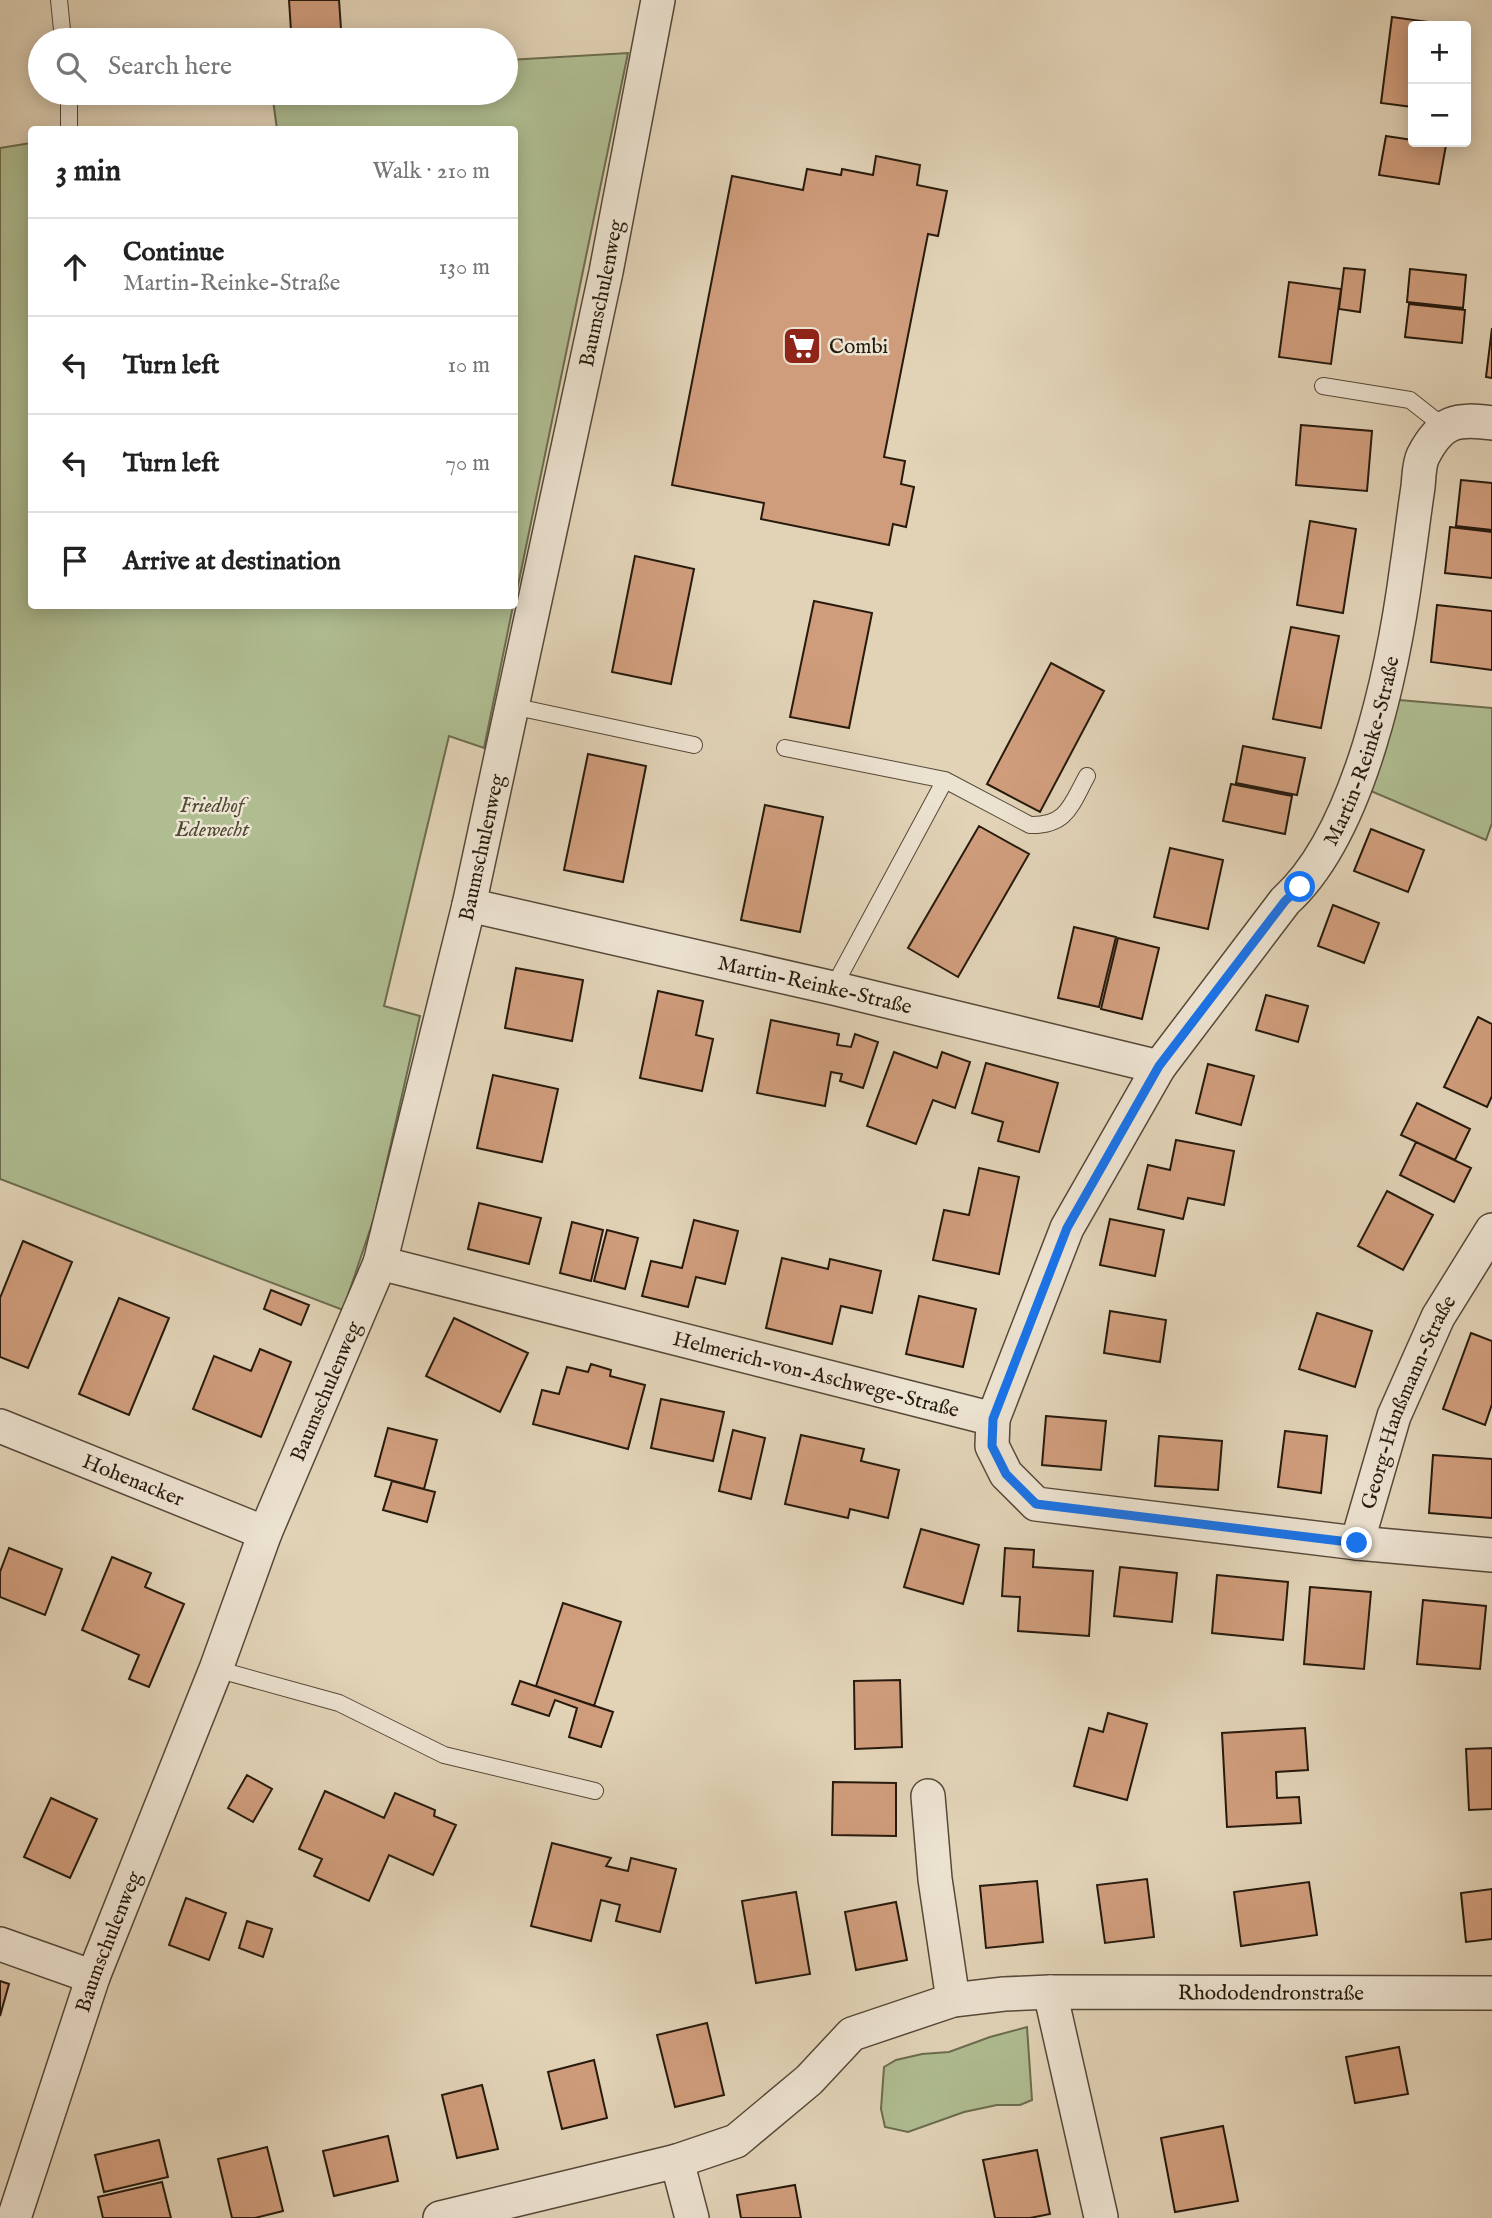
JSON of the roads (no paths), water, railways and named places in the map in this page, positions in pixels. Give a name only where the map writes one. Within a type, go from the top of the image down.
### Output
[{"type":"street","name":"Baumschulenweg","points":[[14,2218],[93,1977],[216,1669],[265,1533],[380,1263],[469,905],[606,272],[657,0]]},
{"type":"street","points":[[1443,426],[1467,419],[1492,423]]},
{"type":"street","name":"Martin-Reinke-Straße","points":[[993,1419],[1067,1228],[1159,1066],[1285,901],[1300,887],[1334,835],[1373,737],[1403,594],[1422,458],[1443,426]]},
{"type":"street","name":"Martin-Reinke-Straße","points":[[469,905],[1159,1066]]},
{"type":"street","name":"Georg-Hanßmann-Straße","points":[[1357,1543],[1394,1416],[1438,1317],[1492,1230]]},
{"type":"street","name":"Helmerich-von-Aschwege-Straße","points":[[380,1263],[993,1419]]},
{"type":"street","points":[[993,1419],[992,1446],[1006,1474],[1036,1504],[1357,1543],[1492,1555]]},
{"type":"street","name":"Hohenacker","points":[[0,1426],[265,1533]]},
{"type":"street","points":[[928,1796],[935,1879],[953,2000]]},
{"type":"street","points":[[0,1944],[93,1977]]},
{"type":"street","points":[[1050,1992],[1101,2217]]},
{"type":"street","name":"Rhododendronstraße","points":[[440,2218],[677,2161],[736,2141],[809,2080],[852,2034],[953,2000],[1050,1992],[1492,1993]]},
{"type":"street","points":[[677,2161],[692,2218]]},
{"type":"lane","points":[[59,0],[62,28]]},
{"type":"lane","points":[[69,105],[69,126]]},
{"type":"lane","points":[[1322,386],[1410,400],[1443,426]]},
{"type":"lane","points":[[512,706],[694,746]]},
{"type":"lane","points":[[785,748],[945,780],[1030,825],[1043,825],[1061,819],[1087,776]]},
{"type":"lane","points":[[833,988],[945,780]]},
{"type":"lane","points":[[216,1669],[339,1703],[444,1755],[596,1791]]},
{"type":"place","name":"Combi","points":[[802,346]]},
{"type":"park label","name":"Friedhof Edewecht","points":[[212,817]]}]
